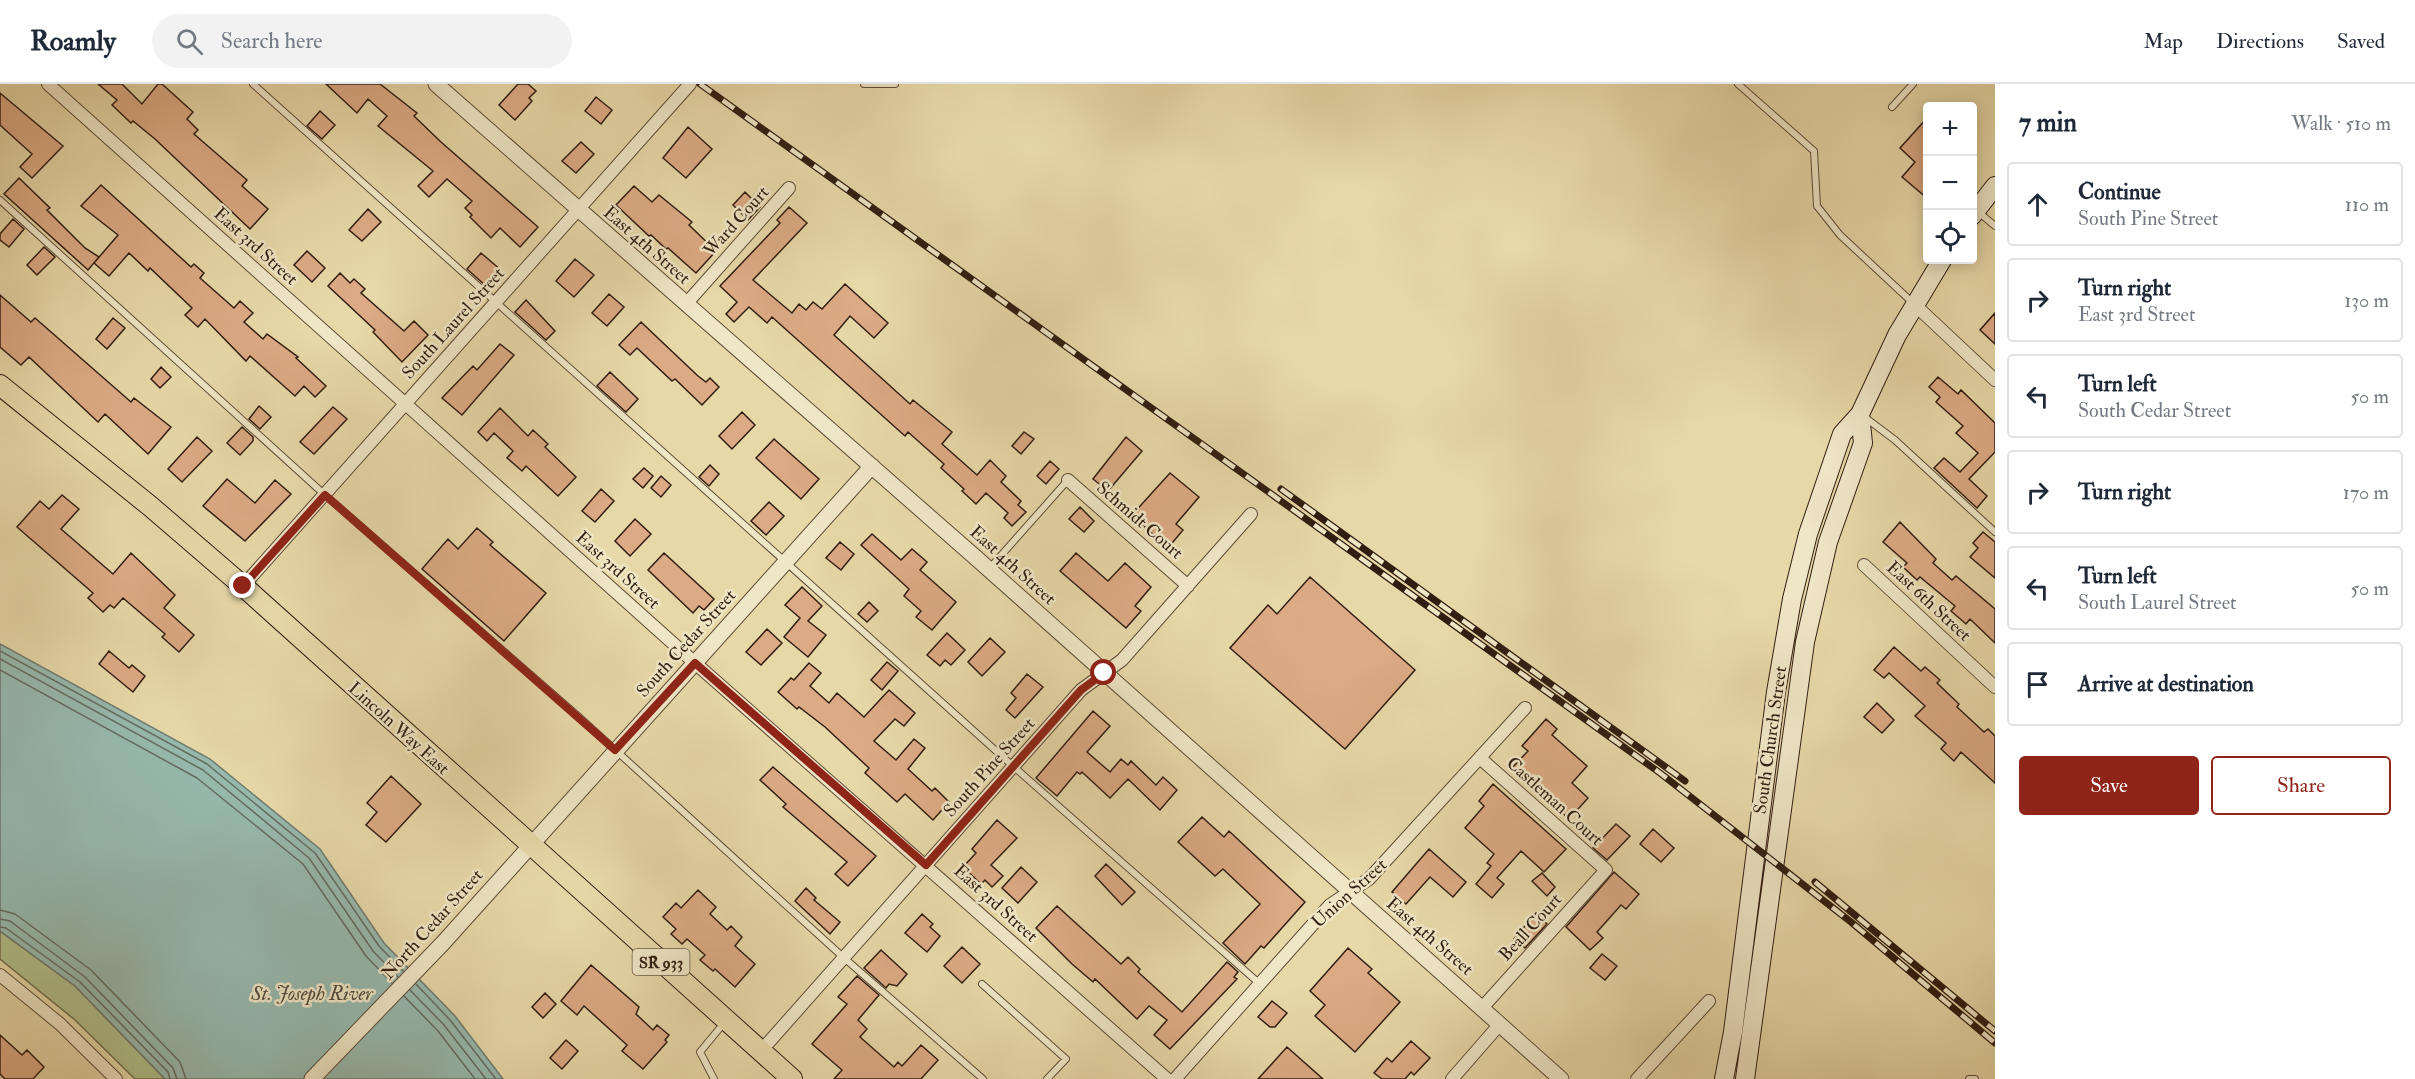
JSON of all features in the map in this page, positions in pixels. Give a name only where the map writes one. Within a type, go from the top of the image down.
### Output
[{"type":"main road","points":[[1977,210],[1995,186]]},
{"type":"main road","points":[[1915,305],[1940,264]]},
{"type":"main road","name":"South Church Street","points":[[1724,1079],[1733,1032],[1775,702],[1792,599],[1808,534],[1842,434],[1860,414],[1884,361],[1915,305]]},
{"type":"main road","name":"Lincoln Way East","points":[[0,385],[150,506],[243,586],[529,846],[792,1079]]},
{"type":"main road","name":"South Church Street","points":[[1745,1079],[1805,642],[1828,542],[1863,443],[1860,414]]},
{"type":"street","name":"East 3rd Street","points":[[48,84],[695,663],[1167,1079]]},
{"type":"street","name":"East 4th Street","points":[[435,84],[872,466],[1561,1079]]},
{"type":"street","name":"South Laurel Street","points":[[243,586],[690,84]]},
{"type":"street","name":"Ward Court","points":[[686,304],[789,188]]},
{"type":"street","points":[[1915,305],[1995,380]]},
{"type":"street","name":"South Cedar Street","points":[[529,846],[872,466]]},
{"type":"street","name":"Schmidt Court","points":[[1068,480],[1188,586]]},
{"type":"street","name":"South Pine Street","points":[[761,1051],[1081,690],[1122,660],[1251,514]]},
{"type":"street","name":"East 6th Street","points":[[1864,565],[1995,687]]},
{"type":"street","name":"Union Street","points":[[1174,1079],[1330,905],[1369,879],[1525,708]]},
{"type":"street","name":"Castleman Court","points":[[1480,758],[1606,870]]},
{"type":"street","name":"North Cedar Street","points":[[312,1079],[443,943],[529,846]]},
{"type":"street","name":"Beall Court","points":[[1482,1008],[1606,870]]},
{"type":"street","points":[[0,975],[60,1024],[116,1079]]},
{"type":"street","points":[[1637,1079],[1709,1001]]},
{"type":"street","points":[[1452,1079],[1500,1024]]},
{"type":"lane","points":[[253,84],[1014,767],[1260,984]]},
{"type":"lane","points":[[864,84],[895,84]]},
{"type":"lane","points":[[1738,84],[1814,150],[1817,206],[1840,235],[1915,305]]},
{"type":"lane","points":[[1892,107],[1913,84]]},
{"type":"lane","points":[[0,200],[325,495],[983,1079]]},
{"type":"lane","points":[[1977,214],[1995,226]]},
{"type":"lane","points":[[1860,414],[1894,440],[1995,532]]},
{"type":"lane","points":[[989,570],[1068,480]]},
{"type":"lane","points":[[982,984],[1066,1059],[1047,1079]]},
{"type":"lane","points":[[714,1079],[700,1052],[726,1020]]},
{"type":"lane","points":[[1969,1079],[1975,1079]]},
{"type":"green space","points":[[0,931],[75,986],[165,1079],[135,1079],[75,1020],[0,959]]},
{"type":"water","name":"St. Joseph River","points":[[0,644],[210,759],[320,849],[384,943],[455,1016],[503,1079],[165,1079],[75,986],[0,931]]},
{"type":"building","points":[[98,84],[122,84],[142,104],[158,84],[162,84],[193,112],[187,119],[198,130],[194,134],[247,180],[242,186],[268,209],[250,229],[155,139],[133,121],[131,123],[112,105],[117,100]]},
{"type":"building","points":[[326,84],[380,84],[417,113],[414,116],[441,142],[538,227],[520,247],[500,228],[491,238],[470,217],[472,215],[465,208],[472,201],[447,179],[429,197],[418,186],[433,171],[378,126],[387,116],[368,99],[357,113]]},
{"type":"building","points":[[518,84],[528,84],[536,91],[529,98],[532,101],[515,120],[499,105]]},
{"type":"building","points":[[0,93],[63,146],[32,178],[20,167],[32,154],[0,125]]},
{"type":"building","points":[[596,97],[612,110],[601,124],[585,111]]},
{"type":"building","points":[[320,111],[335,125],[322,139],[307,126]]},
{"type":"building","points":[[1923,123],[1923,195],[1902,177],[1915,162],[1900,148]]},
{"type":"building","points":[[688,127],[712,149],[686,178],[663,158]]},
{"type":"building","points":[[581,142],[594,154],[576,173],[562,161]]},
{"type":"building","points":[[19,178],[50,208],[47,210],[85,248],[99,257],[88,270],[4,194]]},
{"type":"building","points":[[101,185],[191,267],[194,264],[204,273],[200,278],[234,308],[240,301],[253,313],[244,322],[263,339],[267,334],[298,357],[296,358],[326,386],[315,397],[304,386],[295,396],[250,356],[246,361],[205,319],[198,327],[185,315],[192,308],[150,268],[148,271],[129,253],[109,276],[94,263],[118,235],[81,206]]},
{"type":"building","points":[[634,186],[652,202],[659,195],[692,222],[689,225],[716,251],[696,273],[668,248],[666,249],[651,235],[649,236],[616,205]]},
{"type":"building","points":[[745,192],[760,207],[748,220],[733,205]]},
{"type":"building","points":[[789,207],[807,223],[753,280],[792,313],[799,304],[806,310],[813,302],[822,309],[845,284],[888,323],[874,338],[850,316],[834,335],[910,404],[913,400],[952,432],[942,444],[977,475],[990,460],[1006,476],[1001,482],[1021,501],[1018,505],[1026,512],[1012,526],[1004,518],[1008,513],[986,493],[976,504],[962,491],[964,489],[941,468],[944,464],[908,432],[905,436],[772,317],[767,323],[749,307],[734,322],[726,314],[737,302],[720,286],[780,223],[777,220]]},
{"type":"building","points":[[368,209],[381,222],[362,241],[349,230]]},
{"type":"building","points":[[13,219],[24,229],[9,247],[0,240],[0,234]]},
{"type":"building","points":[[44,247],[55,257],[37,275],[27,265]]},
{"type":"building","points":[[307,251],[325,268],[312,282],[294,265]]},
{"type":"building","points":[[481,253],[501,270],[486,286],[467,269]]},
{"type":"building","points":[[575,259],[594,275],[574,297],[556,281]]},
{"type":"building","points":[[340,273],[350,283],[354,279],[365,289],[361,293],[404,331],[414,321],[428,335],[402,362],[373,332],[375,330],[328,286]]},
{"type":"building","points":[[609,294],[624,307],[607,326],[592,313]]},
{"type":"building","points":[[0,295],[31,322],[35,318],[131,402],[134,398],[171,427],[148,454],[105,414],[98,422],[29,357],[21,365],[0,347]]},
{"type":"building","points":[[526,300],[555,331],[546,340],[515,312]]},
{"type":"building","points":[[1995,313],[1995,344],[1980,330]]},
{"type":"building","points":[[113,318],[125,328],[107,349],[96,339]]},
{"type":"building","points":[[641,322],[698,376],[706,382],[710,378],[719,387],[702,405],[637,348],[630,355],[619,345]]},
{"type":"building","points":[[500,344],[514,355],[462,415],[442,398],[473,366],[477,370]]},
{"type":"building","points":[[161,367],[171,377],[160,388],[151,379]]},
{"type":"building","points":[[610,372],[638,399],[626,412],[597,386]]},
{"type":"building","points":[[1938,377],[1958,394],[1961,390],[1995,423],[1995,452],[1969,479],[1987,496],[1977,508],[1934,468],[1944,458],[1960,472],[1978,453],[1956,433],[1963,426],[1936,402],[1940,397],[1929,387]]},
{"type":"building","points":[[259,406],[271,417],[260,429],[249,419]]},
{"type":"building","points":[[333,407],[347,419],[314,454],[300,442]]},
{"type":"building","points":[[500,408],[528,436],[533,430],[548,444],[545,447],[576,477],[558,496],[526,466],[522,471],[507,458],[513,451],[494,433],[487,441],[478,432]]},
{"type":"building","points":[[742,412],[755,425],[732,449],[719,436]]},
{"type":"building","points":[[242,427],[253,437],[253,441],[240,455],[227,443]]},
{"type":"building","points":[[1024,432],[1034,439],[1021,454],[1012,446]]},
{"type":"building","points":[[197,437],[212,451],[182,482],[168,469]]},
{"type":"building","points":[[1126,437],[1142,451],[1108,491],[1093,479]]},
{"type":"building","points":[[774,439],[819,479],[801,499],[756,458]]},
{"type":"building","points":[[1050,461],[1059,469],[1046,484],[1037,476]]},
{"type":"building","points":[[710,465],[719,474],[709,486],[699,477]]},
{"type":"building","points":[[644,468],[653,476],[643,488],[633,479]]},
{"type":"building","points":[[1170,473],[1199,497],[1176,524],[1183,530],[1168,548],[1132,515]]},
{"type":"building","points":[[661,476],[671,485],[661,497],[651,488]]},
{"type":"building","points":[[227,479],[255,503],[275,480],[291,494],[245,541],[203,506]]},
{"type":"building","points":[[601,489],[614,501],[595,522],[582,511]]},
{"type":"building","points":[[62,495],[79,509],[61,529],[113,574],[131,553],[175,595],[164,608],[194,635],[179,652],[162,637],[165,634],[123,598],[114,608],[110,605],[103,612],[88,598],[93,593],[17,527],[40,501],[49,509]]},
{"type":"building","points":[[769,502],[784,516],[766,535],[751,521]]},
{"type":"building","points":[[1080,507],[1094,521],[1084,532],[1069,519]]},
{"type":"building","points":[[635,519],[651,534],[630,556],[615,541]]},
{"type":"building","points":[[1900,522],[1936,559],[1933,563],[1952,580],[1956,576],[1995,609],[1995,643],[1970,619],[1966,624],[1951,611],[1955,606],[1920,577],[1917,580],[1903,567],[1907,563],[1883,542]]},
{"type":"building","points":[[477,528],[493,542],[490,545],[546,593],[504,641],[422,569],[448,539],[458,549]]},
{"type":"building","points":[[1983,532],[1995,542],[1995,578],[1970,557],[1978,548],[1973,543]]},
{"type":"building","points":[[872,534],[901,560],[912,549],[927,562],[920,570],[956,602],[932,630],[916,617],[921,611],[904,596],[909,589],[861,545]]},
{"type":"building","points":[[840,542],[854,554],[841,570],[826,558]]},
{"type":"building","points":[[664,553],[714,599],[704,610],[699,606],[693,613],[648,570]]},
{"type":"building","points":[[1076,553],[1108,581],[1125,563],[1151,587],[1135,606],[1141,611],[1126,628],[1060,571]]},
{"type":"building","points":[[1310,577],[1415,670],[1345,749],[1230,648],[1268,605],[1277,614]]},
{"type":"building","points":[[802,587],[822,606],[808,621],[826,635],[808,657],[784,637],[800,618],[785,605]]},
{"type":"building","points":[[869,602],[878,611],[867,622],[858,614]]},
{"type":"building","points":[[767,629],[782,643],[761,665],[746,652]]},
{"type":"building","points":[[947,633],[965,650],[951,665],[945,660],[940,666],[927,655]]},
{"type":"building","points":[[990,638],[1005,652],[982,676],[968,662]]},
{"type":"building","points":[[1894,647],[1921,671],[1925,667],[1940,680],[1937,683],[1959,704],[1957,707],[1984,732],[1988,729],[1995,736],[1995,783],[1961,752],[1954,761],[1941,749],[1946,743],[1915,716],[1925,706],[1889,673],[1884,678],[1874,670]]},
{"type":"building","points":[[109,651],[129,668],[132,665],[145,676],[133,692],[99,664]]},
{"type":"building","points":[[887,662],[898,671],[882,690],[871,680]]},
{"type":"building","points":[[809,663],[821,673],[810,686],[829,703],[837,693],[864,717],[889,690],[915,713],[904,726],[895,719],[874,741],[896,760],[914,739],[925,748],[908,769],[932,791],[935,788],[949,802],[933,820],[905,794],[897,802],[865,773],[869,768],[825,727],[799,707],[797,709],[778,692],[791,678],[794,680]]},
{"type":"building","points":[[1027,674],[1043,687],[1015,718],[1006,710],[1016,698],[1011,693]]},
{"type":"building","points":[[1877,703],[1894,720],[1882,733],[1864,717]]},
{"type":"building","points":[[1093,711],[1110,726],[1087,752],[1110,772],[1121,759],[1128,765],[1131,761],[1156,785],[1163,777],[1177,790],[1160,810],[1128,779],[1110,798],[1082,772],[1080,774],[1077,772],[1057,796],[1036,778]]},
{"type":"building","points":[[1546,719],[1557,729],[1552,735],[1587,766],[1572,783],[1588,798],[1569,819],[1512,768],[1528,751],[1522,746]]},
{"type":"building","points":[[773,767],[876,856],[848,886],[835,874],[847,862],[783,807],[786,804],[760,780]]},
{"type":"building","points":[[391,776],[421,804],[386,842],[366,825],[377,812],[367,803]]},
{"type":"building","points":[[1493,784],[1566,849],[1544,872],[1521,851],[1497,878],[1504,884],[1492,898],[1476,884],[1491,866],[1487,863],[1494,854],[1465,828],[1484,806],[1479,801]]},
{"type":"building","points":[[1202,817],[1224,837],[1229,831],[1305,902],[1264,948],[1261,946],[1245,964],[1223,943],[1260,904],[1223,869],[1215,876],[1178,842]]},
{"type":"building","points":[[997,820],[1017,838],[991,865],[1003,876],[992,887],[985,880],[981,884],[963,867],[976,853],[972,849]]},
{"type":"building","points":[[1616,824],[1630,836],[1607,860],[1593,848]]},
{"type":"building","points":[[1653,829],[1674,848],[1661,862],[1640,844]]},
{"type":"building","points":[[1429,849],[1466,882],[1453,897],[1430,877],[1406,904],[1392,892]]},
{"type":"building","points":[[1106,864],[1135,892],[1122,905],[1095,876]]},
{"type":"building","points":[[1021,867],[1037,882],[1018,903],[1002,888]]},
{"type":"building","points":[[1614,872],[1639,894],[1626,909],[1621,905],[1597,932],[1603,938],[1590,950],[1566,927]]},
{"type":"building","points":[[1542,873],[1555,887],[1547,896],[1532,881]]},
{"type":"building","points":[[806,888],[816,898],[814,900],[840,922],[830,934],[795,901]]},
{"type":"building","points":[[698,890],[716,907],[710,914],[727,930],[731,926],[742,937],[735,946],[755,964],[735,987],[715,969],[713,971],[700,960],[705,955],[687,939],[682,944],[671,934],[676,929],[663,917],[676,903],[681,908]]},
{"type":"building","points":[[1057,906],[1121,964],[1128,957],[1140,969],[1138,972],[1182,1012],[1227,962],[1238,972],[1234,977],[1237,979],[1170,1049],[1154,1035],[1167,1020],[1149,1006],[1137,1019],[1095,979],[1093,982],[1072,964],[1036,928]]},
{"type":"building","points":[[1536,913],[1547,924],[1525,948],[1514,939]]},
{"type":"building","points":[[922,914],[933,924],[930,927],[940,936],[927,952],[905,933]]},
{"type":"building","points":[[962,947],[980,964],[962,983],[944,966]]},
{"type":"building","points":[[1348,948],[1372,969],[1368,973],[1400,1002],[1355,1052],[1315,1016],[1325,1005],[1310,991]]},
{"type":"building","points":[[881,950],[907,974],[897,986],[889,984],[886,988],[864,968]]},
{"type":"building","points":[[1602,954],[1617,966],[1605,980],[1590,968]]},
{"type":"building","points":[[591,965],[639,1007],[636,1014],[653,1030],[657,1025],[669,1035],[665,1040],[667,1042],[643,1069],[622,1051],[627,1045],[584,1006],[577,1015],[561,1001]]},
{"type":"building","points":[[857,976],[879,995],[858,1020],[867,1029],[860,1037],[894,1067],[898,1062],[902,1066],[921,1045],[938,1060],[921,1079],[834,1079],[842,1070],[812,1044],[847,1004],[838,997]]},
{"type":"building","points":[[545,993],[556,1004],[543,1018],[532,1007]]},
{"type":"building","points":[[1272,1001],[1287,1013],[1275,1027],[1270,1027],[1258,1017]]},
{"type":"building","points":[[0,1035],[22,1055],[27,1050],[44,1067],[33,1079],[5,1079],[0,1074]]},
{"type":"building","points":[[566,1040],[578,1051],[562,1069],[550,1058]]},
{"type":"building","points":[[1411,1041],[1430,1058],[1414,1075],[1411,1072],[1405,1079],[1382,1079],[1374,1073],[1387,1058],[1392,1062]]},
{"type":"building","points":[[1287,1047],[1323,1079],[1258,1079]]},
{"type":"railway","points":[[700,84],[1660,773],[1851,922],[1995,1043]]},
{"type":"railway","points":[[1281,489],[1685,781]]},
{"type":"railway","points":[[1815,882],[1995,1031]]},
{"type":"route","points":[[243,586],[325,495],[615,750],[695,663],[926,865],[1081,690],[1104,673]]}]
